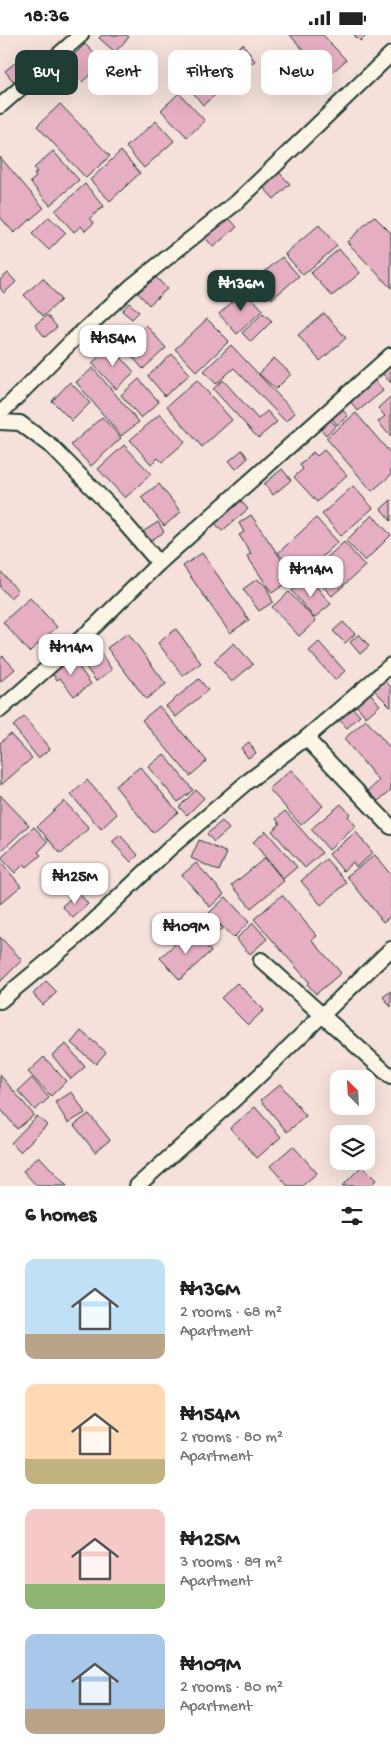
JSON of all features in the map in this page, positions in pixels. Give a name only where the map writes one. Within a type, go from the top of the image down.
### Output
[{"type":"street","points":[[0,106],[81,35]]},
{"type":"street","points":[[0,414],[126,291],[237,201],[391,53]]},
{"type":"street","points":[[0,710],[95,626],[160,563],[391,355]]},
{"type":"street","points":[[0,422],[20,423],[52,447],[108,504],[160,563]]},
{"type":"street","points":[[0,1001],[76,938],[169,849],[247,782],[306,738],[391,665]]},
{"type":"street","points":[[306,738],[391,827]]},
{"type":"street","points":[[137,1186],[169,1159],[322,1017],[391,949]]},
{"type":"street","points":[[261,960],[322,1017],[391,1077]]},
{"type":"building","points":[[102,35],[126,35],[129,37],[117,50],[113,50],[99,38]]},
{"type":"building","points":[[290,35],[323,35],[346,60],[332,73],[332,50],[303,50]]},
{"type":"building","points":[[354,35],[367,35],[360,41]]},
{"type":"building","points":[[85,44],[91,50],[88,50],[88,77],[82,82],[78,78],[78,51]]},
{"type":"building","points":[[243,44],[247,50],[235,50]]},
{"type":"building","points":[[251,55],[255,61],[251,64]]},
{"type":"building","points":[[15,63],[15,81],[14,82],[5,71]]},
{"type":"building","points":[[177,95],[181,95],[205,121],[187,137],[161,110]]},
{"type":"building","points":[[195,95],[215,95],[203,105]]},
{"type":"building","points":[[60,104],[110,156],[86,178],[37,126]]},
{"type":"building","points":[[156,121],[174,141],[144,168],[126,147]]},
{"type":"building","points":[[53,151],[79,180],[50,205],[30,182],[36,177],[34,174],[37,172],[34,168]]},
{"type":"building","points":[[121,151],[140,173],[110,201],[90,180]]},
{"type":"building","points":[[0,157],[44,208],[14,233],[0,217]]},
{"type":"building","points":[[277,170],[290,184],[274,199],[261,185]]},
{"type":"building","points":[[85,184],[104,206],[90,218],[94,223],[85,231],[81,226],[74,232],[55,211]]},
{"type":"building","points":[[374,216],[391,233],[391,288],[347,242]]},
{"type":"building","points":[[49,217],[66,233],[49,250],[32,234]]},
{"type":"building","points":[[228,217],[237,227],[213,247],[204,236]]},
{"type":"building","points":[[319,225],[337,246],[303,275],[285,254]]},
{"type":"building","points":[[339,249],[360,273],[332,296],[311,273]]},
{"type":"building","points":[[282,257],[299,276],[272,299],[255,280]]},
{"type":"building","points":[[8,273],[16,282],[4,293],[0,288],[0,280]]},
{"type":"building","points":[[156,277],[167,289],[149,305],[138,293]]},
{"type":"building","points":[[43,278],[61,300],[43,316],[24,295]]},
{"type":"building","points":[[245,290],[263,310],[237,334],[219,314]]},
{"type":"building","points":[[129,303],[139,312],[132,319],[122,311]]},
{"type":"building","points":[[263,313],[272,321],[251,342],[242,333]]},
{"type":"building","points":[[324,313],[346,338],[320,361],[298,335]]},
{"type":"building","points":[[47,315],[57,327],[45,337],[35,325]]},
{"type":"building","points":[[207,319],[229,341],[197,372],[175,349]]},
{"type":"building","points":[[146,325],[166,348],[143,369],[123,346]]},
{"type":"building","points":[[231,345],[295,413],[286,422],[234,368],[216,384],[204,371]]},
{"type":"building","points":[[111,346],[134,372],[116,389],[92,363]]},
{"type":"building","points":[[172,354],[190,374],[165,396],[148,376]]},
{"type":"building","points":[[274,358],[291,374],[276,389],[259,374]]},
{"type":"building","points":[[391,362],[391,383],[381,372]]},
{"type":"building","points":[[93,368],[139,422],[121,436],[76,382]]},
{"type":"building","points":[[139,379],[159,402],[141,418],[121,395]]},
{"type":"building","points":[[374,379],[383,391],[358,411],[349,400]]},
{"type":"building","points":[[197,380],[232,420],[202,447],[167,406]]},
{"type":"building","points":[[223,380],[258,419],[267,411],[277,422],[258,438],[213,389]]},
{"type":"building","points":[[70,382],[90,403],[72,421],[52,401]]},
{"type":"building","points":[[390,397],[391,437],[378,422],[385,416],[378,408]]},
{"type":"building","points":[[341,408],[348,416],[337,425],[331,417]]},
{"type":"building","points":[[356,413],[391,454],[391,475],[372,491],[326,438]]},
{"type":"building","points":[[160,414],[185,442],[162,462],[158,458],[151,464],[130,440]]},
{"type":"building","points":[[102,417],[121,438],[91,466],[71,445]]},
{"type":"building","points":[[330,420],[336,426],[326,435],[320,428]]},
{"type":"building","points":[[124,445],[151,474],[125,498],[98,469]]},
{"type":"building","points":[[242,450],[248,458],[236,469],[229,461]]},
{"type":"building","points":[[324,450],[347,475],[317,502],[294,477],[303,469],[300,465],[313,452],[317,456]]},
{"type":"building","points":[[282,469],[291,480],[273,495],[264,484]]},
{"type":"building","points":[[159,484],[181,512],[164,526],[141,497]]},
{"type":"building","points":[[353,486],[373,508],[341,536],[322,514]]},
{"type":"building","points":[[239,499],[248,509],[222,531],[213,521]]},
{"type":"building","points":[[391,500],[391,521],[381,509]]},
{"type":"building","points":[[251,515],[294,578],[272,593],[247,556],[251,553],[239,535],[244,532],[239,523]]},
{"type":"building","points":[[372,515],[391,535],[365,561],[346,541]]},
{"type":"building","points":[[316,518],[338,542],[300,577],[278,553]]},
{"type":"building","points":[[158,522],[164,532],[147,543],[141,533]]},
{"type":"building","points":[[344,542],[365,566],[332,596],[310,573]]},
{"type":"building","points":[[202,553],[249,620],[230,633],[183,566]]},
{"type":"building","points":[[0,571],[18,591],[10,598],[0,587]]},
{"type":"building","points":[[308,577],[331,604],[314,618],[292,591]]},
{"type":"building","points":[[257,579],[266,586],[273,602],[259,611],[243,589]]},
{"type":"building","points":[[289,592],[316,621],[299,636],[272,607]]},
{"type":"building","points":[[30,598],[57,627],[29,652],[3,622]]},
{"type":"building","points":[[343,622],[355,634],[345,643],[333,631]]},
{"type":"building","points":[[176,629],[201,663],[183,676],[158,643]]},
{"type":"building","points":[[128,633],[166,684],[146,699],[107,648]]},
{"type":"building","points":[[359,634],[369,646],[360,654],[350,642]]},
{"type":"building","points":[[91,638],[112,670],[96,681],[74,651]]},
{"type":"building","points":[[319,642],[345,671],[335,680],[309,651]]},
{"type":"building","points":[[234,643],[253,664],[232,682],[214,661]]},
{"type":"building","points":[[3,656],[15,669],[0,682],[0,659]]},
{"type":"building","points":[[71,656],[91,684],[74,696],[60,678],[57,680],[50,671]]},
{"type":"building","points":[[382,678],[391,687],[391,707],[372,688]]},
{"type":"building","points":[[199,679],[208,690],[176,717],[166,706]]},
{"type":"building","points":[[370,693],[380,705],[366,717],[356,705]]},
{"type":"building","points":[[349,704],[360,716],[347,728],[336,716]]},
{"type":"building","points":[[159,706],[207,761],[190,776],[142,720]]},
{"type":"building","points":[[24,717],[50,749],[38,758],[13,726]]},
{"type":"building","points":[[366,720],[391,749],[391,790],[377,802],[368,791],[379,781],[344,739]]},
{"type":"building","points":[[10,734],[32,758],[1,785],[0,743]]},
{"type":"building","points":[[249,742],[256,753],[248,758],[241,748]]},
{"type":"building","points":[[164,754],[193,790],[178,802],[148,767]]},
{"type":"building","points":[[140,767],[178,812],[153,833],[115,786]]},
{"type":"building","points":[[291,770],[323,806],[301,825],[269,789]]},
{"type":"building","points":[[87,780],[117,814],[101,829],[71,795]]},
{"type":"building","points":[[196,790],[204,798],[187,815],[179,807]]},
{"type":"building","points":[[0,795],[29,825],[1,851],[0,849]]},
{"type":"building","points":[[64,801],[89,828],[61,854],[37,826]]},
{"type":"building","points":[[341,804],[350,814],[348,816],[356,826],[329,850],[311,829]]},
{"type":"building","points":[[285,811],[322,853],[305,868],[272,831],[280,824],[276,819]]},
{"type":"building","points":[[222,821],[229,829],[214,842],[207,834]]},
{"type":"building","points":[[34,827],[48,842],[38,852],[41,855],[27,867],[24,864],[15,873],[1,858]]},
{"type":"building","points":[[266,831],[297,867],[283,879],[253,842]]},
{"type":"building","points":[[356,832],[373,853],[356,867],[353,862],[343,871],[329,854]]},
{"type":"building","points":[[120,835],[138,855],[131,862],[112,842]]},
{"type":"building","points":[[199,840],[227,853],[219,871],[191,858]]},
{"type":"building","points":[[375,855],[391,875],[391,916],[383,922],[347,876]]},
{"type":"building","points":[[265,858],[284,881],[251,908],[232,885]]},
{"type":"building","points":[[326,859],[347,883],[321,905],[301,881]]},
{"type":"building","points":[[0,861],[21,886],[0,904]]},
{"type":"building","points":[[196,863],[224,894],[210,907],[182,875]]},
{"type":"building","points":[[78,892],[88,904],[73,918],[62,906]]},
{"type":"building","points":[[282,895],[317,936],[312,940],[341,973],[316,994],[307,984],[309,982],[254,919]]},
{"type":"building","points":[[226,897],[249,922],[233,938],[209,913]]},
{"type":"building","points":[[209,914],[223,928],[214,936],[201,922]]},
{"type":"building","points":[[253,923],[267,939],[250,954],[236,939]]},
{"type":"building","points":[[191,929],[211,951],[180,980],[160,958]]},
{"type":"building","points":[[0,937],[22,960],[0,982]]},
{"type":"building","points":[[46,981],[57,992],[43,1005],[33,994]]},
{"type":"building","points":[[237,983],[264,1010],[248,1025],[221,998]]},
{"type":"building","points":[[391,991],[391,1007],[383,997]]},
{"type":"building","points":[[81,1031],[106,1052],[96,1064],[71,1043]]},
{"type":"building","points":[[66,1044],[85,1067],[71,1079],[52,1055]]},
{"type":"building","points":[[44,1057],[66,1081],[51,1096],[28,1072]]},
{"type":"building","points":[[0,1075],[34,1115],[17,1129],[0,1108]]},
{"type":"building","points":[[32,1078],[49,1098],[35,1110],[18,1091]]},
{"type":"building","points":[[280,1084],[306,1116],[287,1132],[261,1100]]},
{"type":"building","points":[[72,1092],[85,1113],[68,1123],[55,1102]]},
{"type":"building","points":[[255,1107],[281,1137],[257,1158],[230,1128]]},
{"type":"building","points":[[89,1114],[110,1140],[95,1152],[74,1125]]},
{"type":"building","points":[[37,1116],[47,1125],[20,1152],[11,1143]]},
{"type":"building","points":[[293,1146],[317,1173],[302,1186],[288,1186],[270,1166]]},
{"type":"building","points":[[39,1156],[67,1186],[37,1186],[23,1171]]},
{"type":"building","points":[[358,1170],[366,1170],[376,1180],[370,1186],[342,1186]]}]
